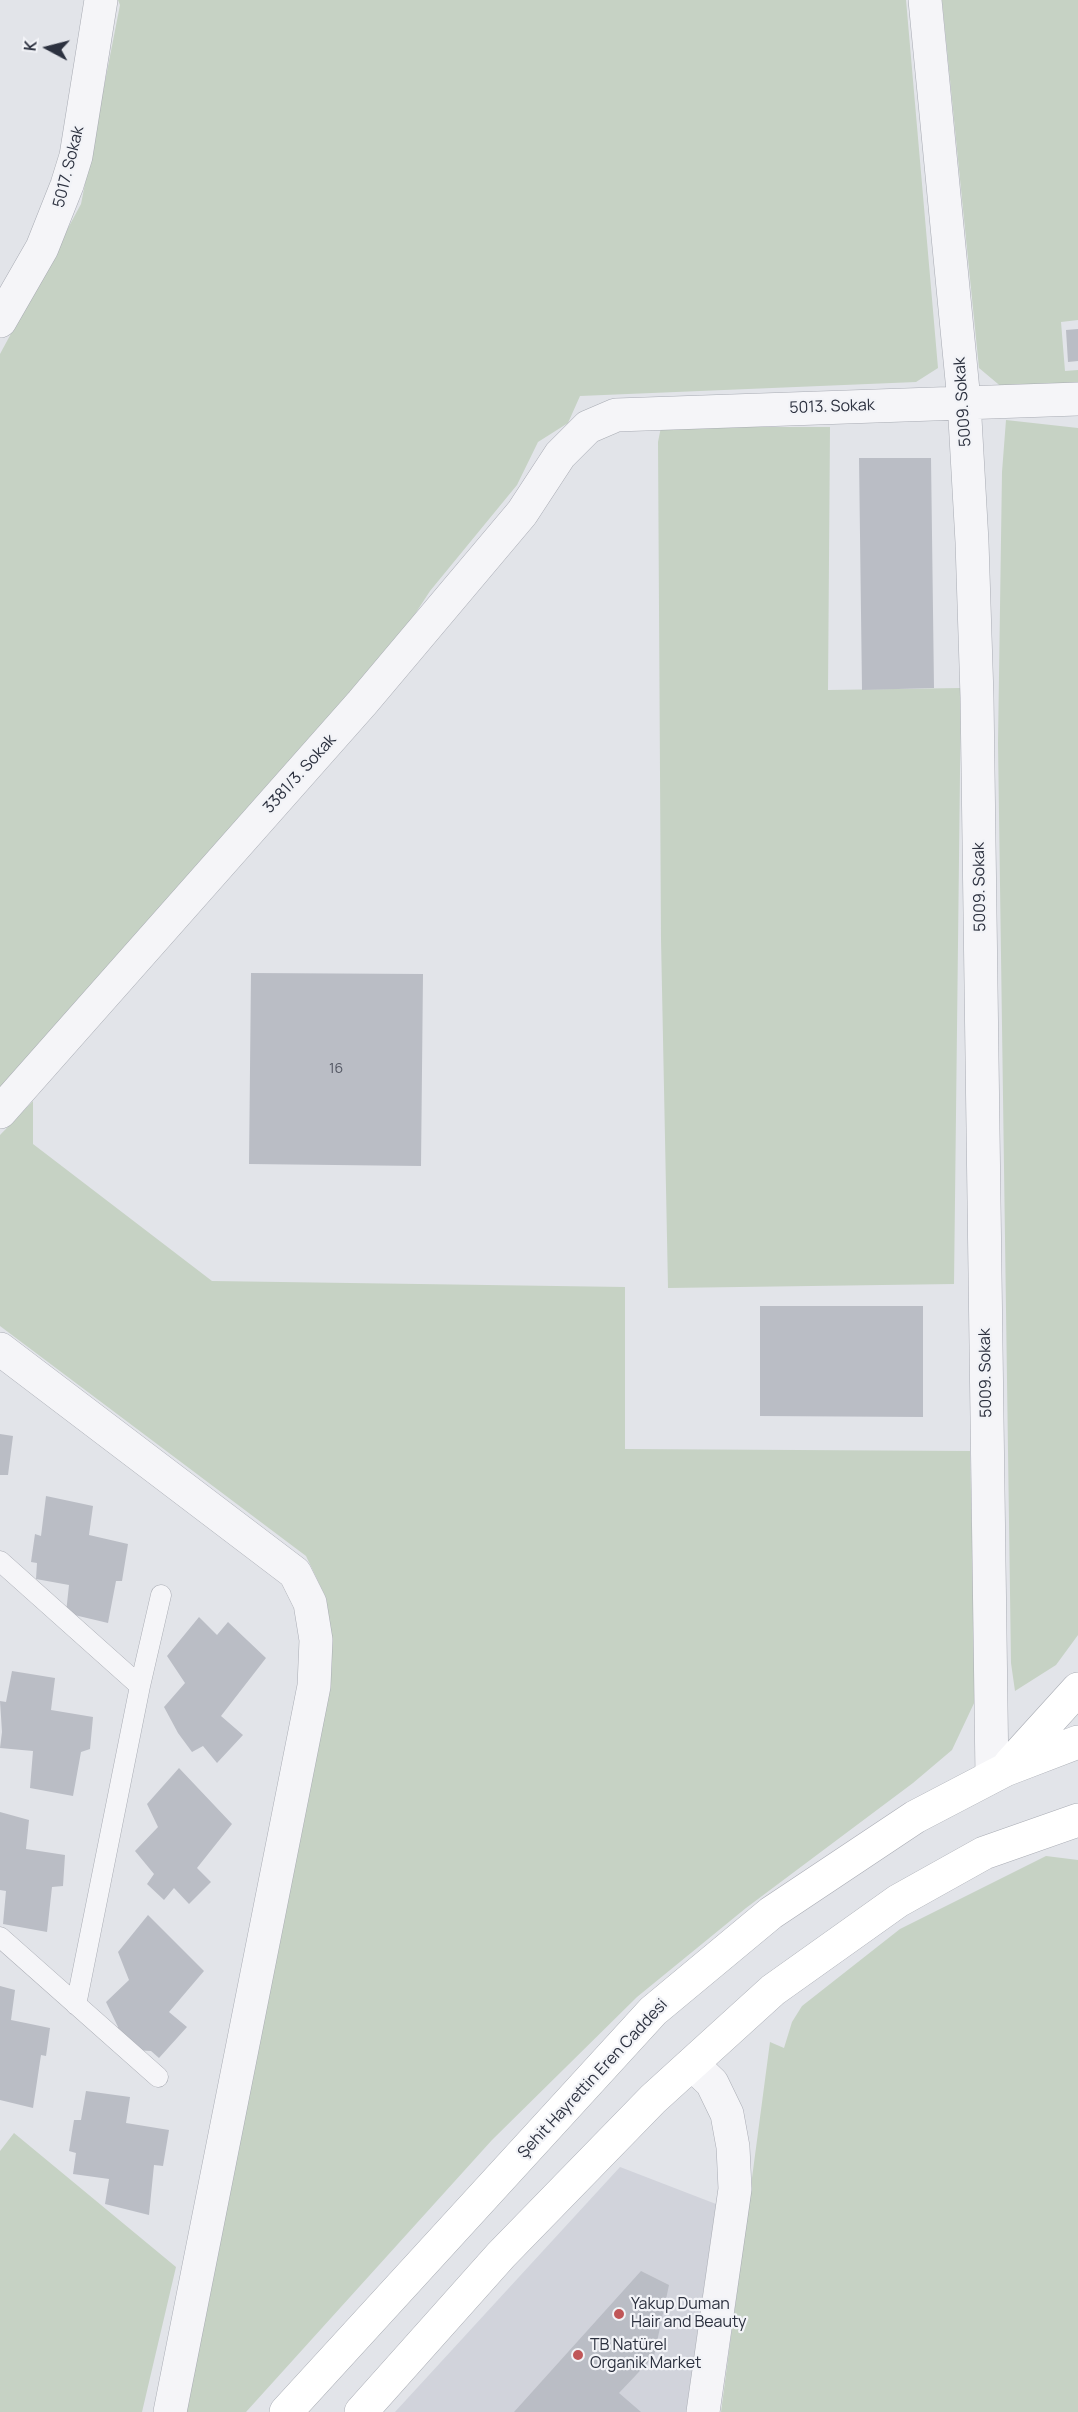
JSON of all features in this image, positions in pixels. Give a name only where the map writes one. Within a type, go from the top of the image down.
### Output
[{"type":"main road","points":[[999,1773],[1078,1689]]},
{"type":"main road","name":"Şehit Hayrettin Eren Caddesi","points":[[286,2412],[653,2012],[781,1906],[915,1817],[999,1773],[1078,1742]]},
{"type":"main road","points":[[361,2412],[501,2255],[653,2099],[773,1990],[898,1901],[984,1853],[1078,1820]]},
{"type":"street","name":"5017. Sokak","points":[[0,321],[42,248],[67,185],[76,156],[101,0]]},
{"type":"street","name":"5009. Sokak","points":[[925,0],[964,401],[977,697],[999,1773]]},
{"type":"street","name":"5013. Sokak","points":[[588,427],[616,415],[964,401],[1078,399]]},
{"type":"street","name":"3381/3. Sokak","points":[[0,1112],[362,703],[522,513],[560,455],[588,427]]},
{"type":"street","points":[[0,1349],[295,1573],[310,1603],[316,1640],[314,1686],[170,2412]]},
{"type":"street","points":[[692,2064],[712,2083],[727,2114],[733,2147],[735,2189],[703,2412]]},
{"type":"lane","points":[[0,1561],[140,1686]]},
{"type":"lane","points":[[76,2005],[140,1686],[161,1594]]},
{"type":"lane","points":[[0,1937],[158,2077]]},
{"type":"shaded area","points":[[620,2167],[716,2204],[686,2412],[395,2412]]},
{"type":"green space","points":[[118,0],[906,0],[938,368],[916,382],[580,396],[568,423],[538,442],[517,485],[430,591],[404,631],[0,1099],[0,354],[81,204],[120,5]]},
{"type":"green space","points":[[942,0],[1078,0],[1078,320],[1061,322],[1065,371],[1078,370],[1078,385],[1004,389],[979,368]]},
{"type":"green space","points":[[1006,420],[1078,428],[1078,1635],[1056,1665],[1015,1691],[1011,1663],[998,743],[1002,472]]},
{"type":"green space","points":[[661,427],[830,427],[828,690],[961,688],[954,1284],[668,1288],[661,939],[658,442]]},
{"type":"green space","points":[[33,1101],[33,1144],[212,1281],[625,1287],[625,1449],[970,1451],[976,1699],[952,1750],[913,1783],[746,1908],[637,1997],[492,2140],[246,2412],[187,2412],[186,2395],[330,1627],[326,1598],[306,1556],[0,1326],[0,1135]]},
{"type":"green space","points":[[1046,1856],[1078,1860],[1078,2412],[721,2412],[770,2042],[784,2048],[792,2022],[802,2006],[900,1929]]},
{"type":"green space","points":[[14,2133],[176,2267],[142,2412],[0,2412],[0,2151]]},
{"type":"building","points":[[1078,329],[1078,361],[1068,362],[1066,330]]},
{"type":"building","points":[[859,458],[931,458],[934,688],[862,690]]},
{"type":"building","points":[[251,973],[423,974],[421,1166],[249,1164]]},
{"type":"building","points":[[760,1306],[923,1306],[923,1417],[760,1416]]},
{"type":"building","points":[[0,1434],[13,1436],[8,1475],[0,1475]]},
{"type":"building","points":[[46,1496],[93,1506],[89,1535],[128,1544],[122,1581],[116,1581],[108,1623],[66,1613],[69,1585],[36,1579],[37,1563],[31,1562],[35,1534],[41,1536]]},
{"type":"building","points":[[199,1617],[217,1635],[228,1622],[266,1658],[221,1716],[243,1735],[217,1763],[203,1746],[192,1752],[178,1733],[164,1707],[185,1683],[167,1656]]},
{"type":"building","points":[[12,1671],[55,1678],[51,1710],[93,1717],[90,1749],[81,1752],[73,1796],[30,1788],[33,1751],[0,1748],[2,1732],[0,1701],[6,1702]]},
{"type":"building","points":[[179,1768],[232,1824],[197,1868],[211,1882],[189,1904],[174,1888],[164,1900],[147,1884],[154,1874],[135,1851],[158,1827],[147,1804]]},
{"type":"building","points":[[0,1812],[29,1820],[26,1849],[65,1855],[63,1886],[52,1887],[47,1932],[3,1924],[6,1891],[0,1890]]},
{"type":"building","points":[[148,1915],[204,1971],[169,2012],[187,2027],[159,2058],[151,2051],[134,2050],[118,2032],[118,2027],[106,2002],[129,1980],[118,1952]]},
{"type":"building","points":[[0,1986],[15,1990],[11,2020],[50,2028],[46,2056],[41,2055],[33,2108],[0,2100]]},
{"type":"building","points":[[86,2091],[130,2097],[126,2123],[169,2130],[163,2166],[154,2165],[149,2215],[105,2204],[109,2179],[73,2174],[76,2153],[69,2151],[74,2120],[81,2120]]},
{"type":"building","points":[[641,2271],[669,2285],[654,2356],[619,2393],[641,2412],[514,2412]]},
{"type":"place","name":"Yakup Duman Hair and Beauty","points":[[619,2314]]},
{"type":"place","name":"TB Natürel Organik Market","points":[[578,2355]]}]
